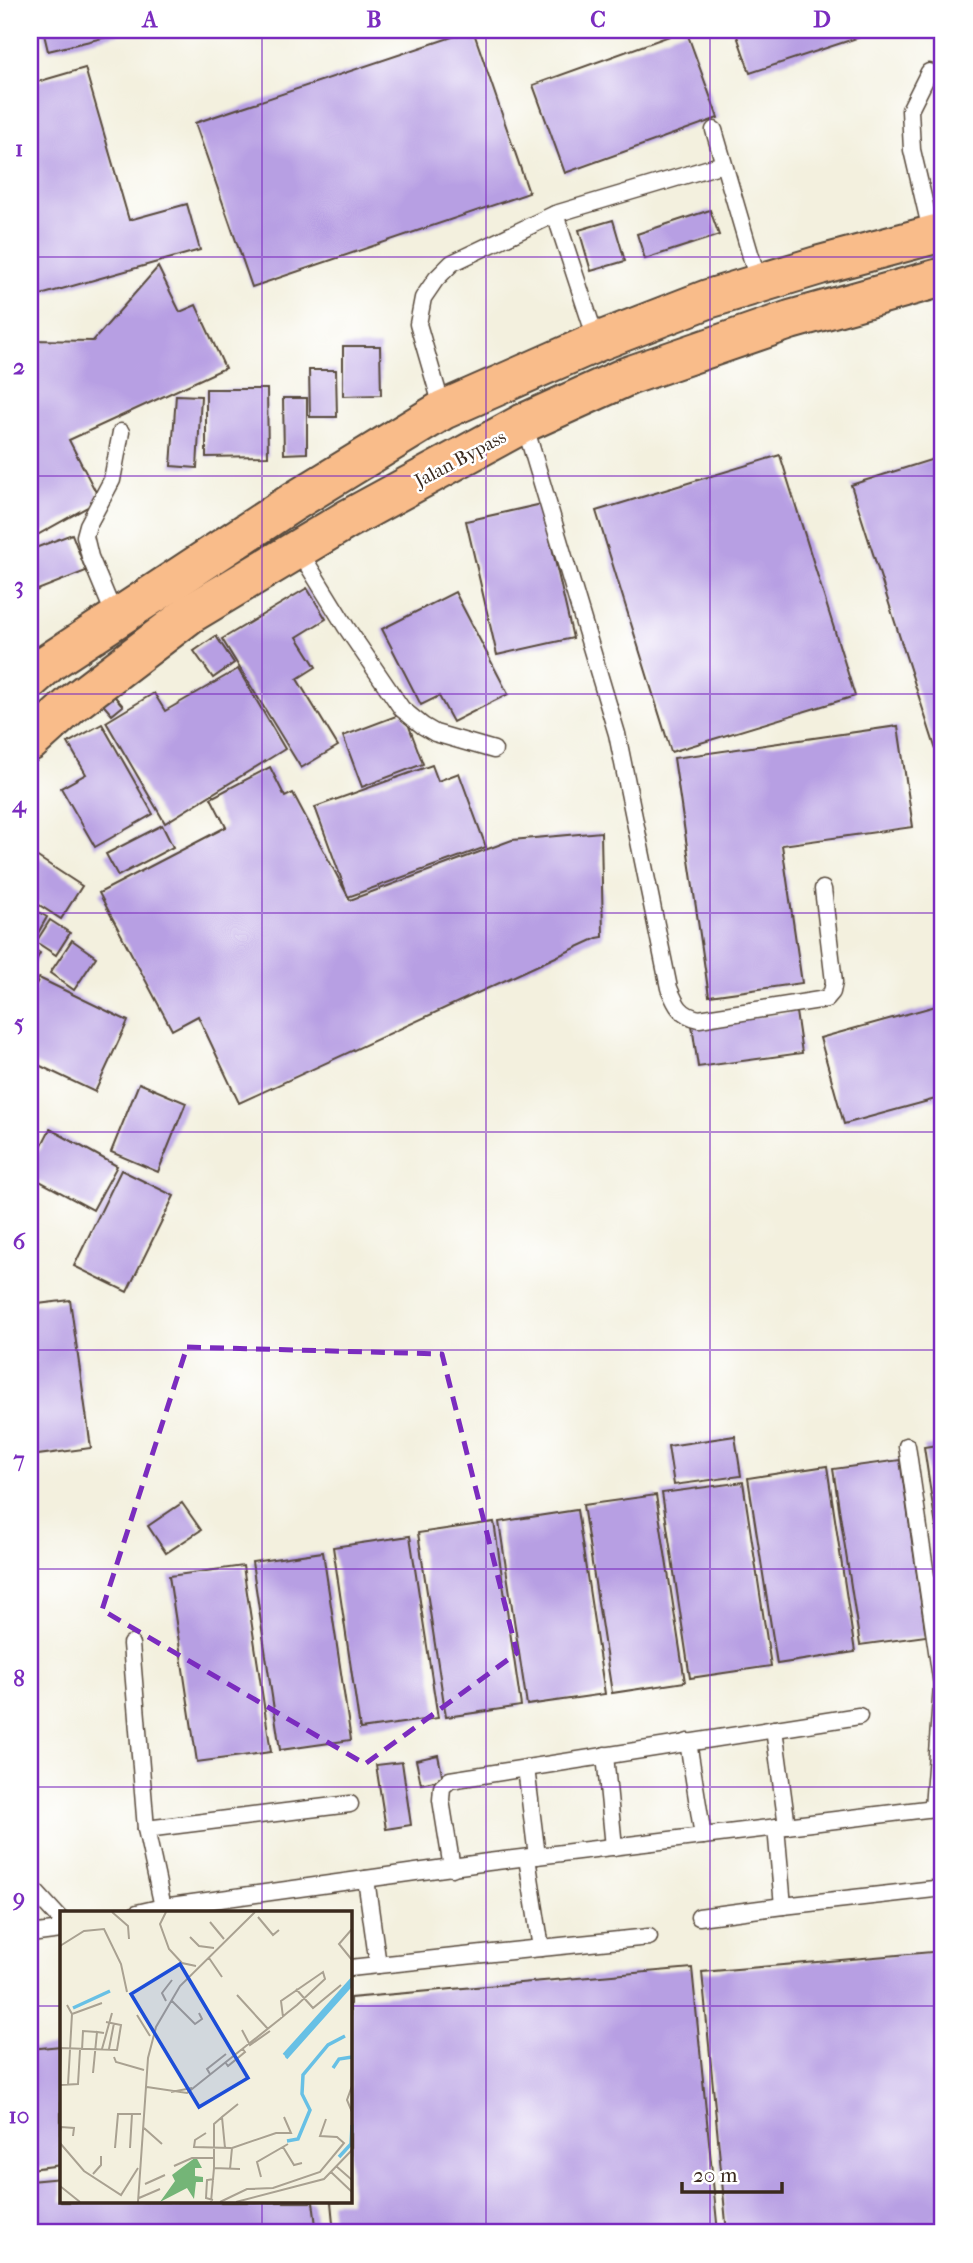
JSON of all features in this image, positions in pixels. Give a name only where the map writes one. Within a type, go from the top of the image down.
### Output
[{"type":"highway","points":[[30,680],[50,662],[293,502],[443,410],[597,342],[708,299],[938,234]]},
{"type":"highway","name":"Jalan Bypass","points":[[30,742],[72,704],[190,614],[348,519],[524,423],[628,376],[778,324],[943,277]]},
{"type":"lane","points":[[929,72],[910,110],[912,150],[938,234]]},
{"type":"lane","points":[[714,130],[758,284]]},
{"type":"lane","points":[[443,410],[418,324],[423,298],[436,279],[452,263],[555,214],[723,164]]},
{"type":"lane","points":[[555,214],[597,342]]},
{"type":"lane","points":[[524,423],[617,734],[669,988],[677,1007],[688,1016],[699,1019],[826,999],[832,992],[834,982],[823,889]]},
{"type":"lane","points":[[116,619],[90,557],[85,536],[88,525],[113,481],[121,432]]},
{"type":"lane","points":[[298,549],[346,627],[402,709],[435,733],[494,750]]},
{"type":"lane","points":[[146,1911],[532,1857],[938,1808],[942,1685],[907,1446]]},
{"type":"lane","points":[[131,1644],[146,1829],[163,1907]]},
{"type":"lane","points":[[452,1868],[441,1800],[442,1787],[450,1780],[859,1716]]},
{"type":"lane","points":[[774,1729],[782,1827],[783,1906]]},
{"type":"lane","points":[[688,1742],[703,1836]]},
{"type":"lane","points":[[606,1755],[614,1847]]},
{"type":"lane","points":[[527,1768],[541,1948]]},
{"type":"lane","points":[[146,1829],[350,1804]]},
{"type":"lane","points":[[366,1879],[378,1965]]},
{"type":"lane","points":[[30,1886],[60,1919]]},
{"type":"lane","points":[[699,1917],[943,1888]]},
{"type":"lane","points":[[30,1934],[60,1930]]},
{"type":"lane","points":[[352,1968],[649,1937]]},
{"type":"highlighted area","points":[[187,1347],[442,1354],[517,1653],[365,1764],[102,1610]]},
{"type":"building","points":[[43,30],[132,30],[132,31],[48,51]]},
{"type":"building","points":[[473,30],[529,193],[252,287],[195,123]]},
{"type":"building","points":[[686,30],[718,118],[565,173],[533,85]]},
{"type":"building","points":[[735,30],[881,30],[750,73]]},
{"type":"building","points":[[85,68],[129,220],[187,204],[200,250],[30,298],[30,84]]},
{"type":"building","points":[[710,210],[719,235],[645,259],[637,234]]},
{"type":"building","points":[[613,220],[625,261],[591,271],[579,230]]},
{"type":"building","points":[[158,267],[180,312],[196,305],[225,368],[69,440],[100,500],[30,539],[30,340],[93,341]]},
{"type":"building","points":[[343,346],[380,346],[381,395],[343,396]]},
{"type":"building","points":[[309,370],[336,370],[337,417],[310,417]]},
{"type":"building","points":[[206,389],[267,389],[268,456],[206,457]]},
{"type":"building","points":[[176,395],[201,396],[197,468],[171,466]]},
{"type":"building","points":[[283,398],[307,398],[307,453],[284,454]]},
{"type":"building","points":[[780,455],[855,696],[671,752],[596,511]]},
{"type":"building","points":[[943,456],[943,772],[851,485]]},
{"type":"building","points":[[542,504],[573,638],[497,655],[466,521]]},
{"type":"building","points":[[72,534],[86,571],[30,593],[30,550]]},
{"type":"building","points":[[307,588],[326,619],[297,637],[316,667],[297,679],[338,746],[301,768],[222,639]]},
{"type":"building","points":[[455,592],[508,694],[453,722],[439,696],[421,705],[382,629]]},
{"type":"building","points":[[216,636],[234,663],[213,678],[194,651]]},
{"type":"building","points":[[238,669],[285,749],[165,823],[106,722],[154,693],[165,711]]},
{"type":"building","points":[[103,683],[123,706],[112,715],[93,693]]},
{"type":"building","points":[[404,713],[423,764],[362,787],[343,736]]},
{"type":"building","points":[[102,724],[153,814],[95,847],[61,788],[86,774],[68,743]]},
{"type":"building","points":[[898,726],[913,827],[782,845],[802,983],[709,996],[674,758]]},
{"type":"building","points":[[432,765],[438,781],[459,773],[486,847],[348,897],[315,807]]},
{"type":"building","points":[[270,767],[285,797],[293,793],[350,900],[512,840],[601,832],[603,937],[239,1103],[198,1016],[172,1030],[99,893],[226,827],[211,798]]},
{"type":"building","points":[[162,825],[173,847],[118,876],[106,854]]},
{"type":"building","points":[[30,852],[82,886],[61,919],[30,899]]},
{"type":"building","points":[[30,907],[47,917],[30,947]]},
{"type":"building","points":[[50,920],[70,933],[56,955],[36,942]]},
{"type":"building","points":[[72,940],[96,957],[74,990],[50,973]]},
{"type":"building","points":[[30,947],[40,953],[30,972]]},
{"type":"building","points":[[39,978],[128,1021],[95,1092],[30,1061],[30,997]]},
{"type":"building","points":[[943,1004],[943,1097],[844,1124],[820,1038]]},
{"type":"building","points":[[796,1012],[802,1053],[698,1067],[692,1025]]},
{"type":"building","points":[[139,1083],[186,1103],[158,1172],[111,1152]]},
{"type":"building","points":[[50,1129],[117,1166],[93,1210],[30,1176],[30,1168]]},
{"type":"building","points":[[121,1170],[174,1196],[127,1292],[74,1266]]},
{"type":"building","points":[[70,1300],[91,1448],[30,1456],[30,1364],[35,1363],[30,1330],[30,1305]]},
{"type":"building","points":[[735,1436],[741,1476],[674,1485],[668,1446]]},
{"type":"building","points":[[943,1444],[943,1567],[942,1567],[924,1447]]},
{"type":"building","points":[[900,1460],[926,1636],[860,1645],[833,1469]]},
{"type":"building","points":[[827,1466],[855,1652],[777,1664],[748,1478]]},
{"type":"building","points":[[743,1482],[771,1666],[690,1678],[662,1493]]},
{"type":"building","points":[[656,1495],[685,1682],[612,1693],[583,1505]]},
{"type":"building","points":[[182,1503],[201,1530],[166,1553],[148,1526]]},
{"type":"building","points":[[577,1510],[605,1694],[527,1705],[499,1522]]},
{"type":"building","points":[[494,1522],[521,1706],[446,1717],[418,1533]]},
{"type":"building","points":[[410,1536],[438,1718],[360,1729],[333,1547]]},
{"type":"building","points":[[323,1552],[351,1740],[280,1750],[252,1562]]},
{"type":"building","points":[[243,1566],[271,1752],[197,1762],[169,1576]]},
{"type":"building","points":[[438,1755],[443,1779],[421,1784],[416,1760]]},
{"type":"building","points":[[402,1762],[411,1825],[386,1829],[376,1765]]},
{"type":"building","points":[[943,1951],[943,2233],[727,2233],[702,1972]]},
{"type":"building","points":[[692,1968],[718,2233],[334,2233],[331,2204],[352,2204],[352,1998]]},
{"type":"building","points":[[60,2046],[60,2165],[30,2169],[30,2049]]},
{"type":"building","points":[[60,2178],[60,2204],[313,2204],[317,2233],[30,2233],[30,2181]]}]
